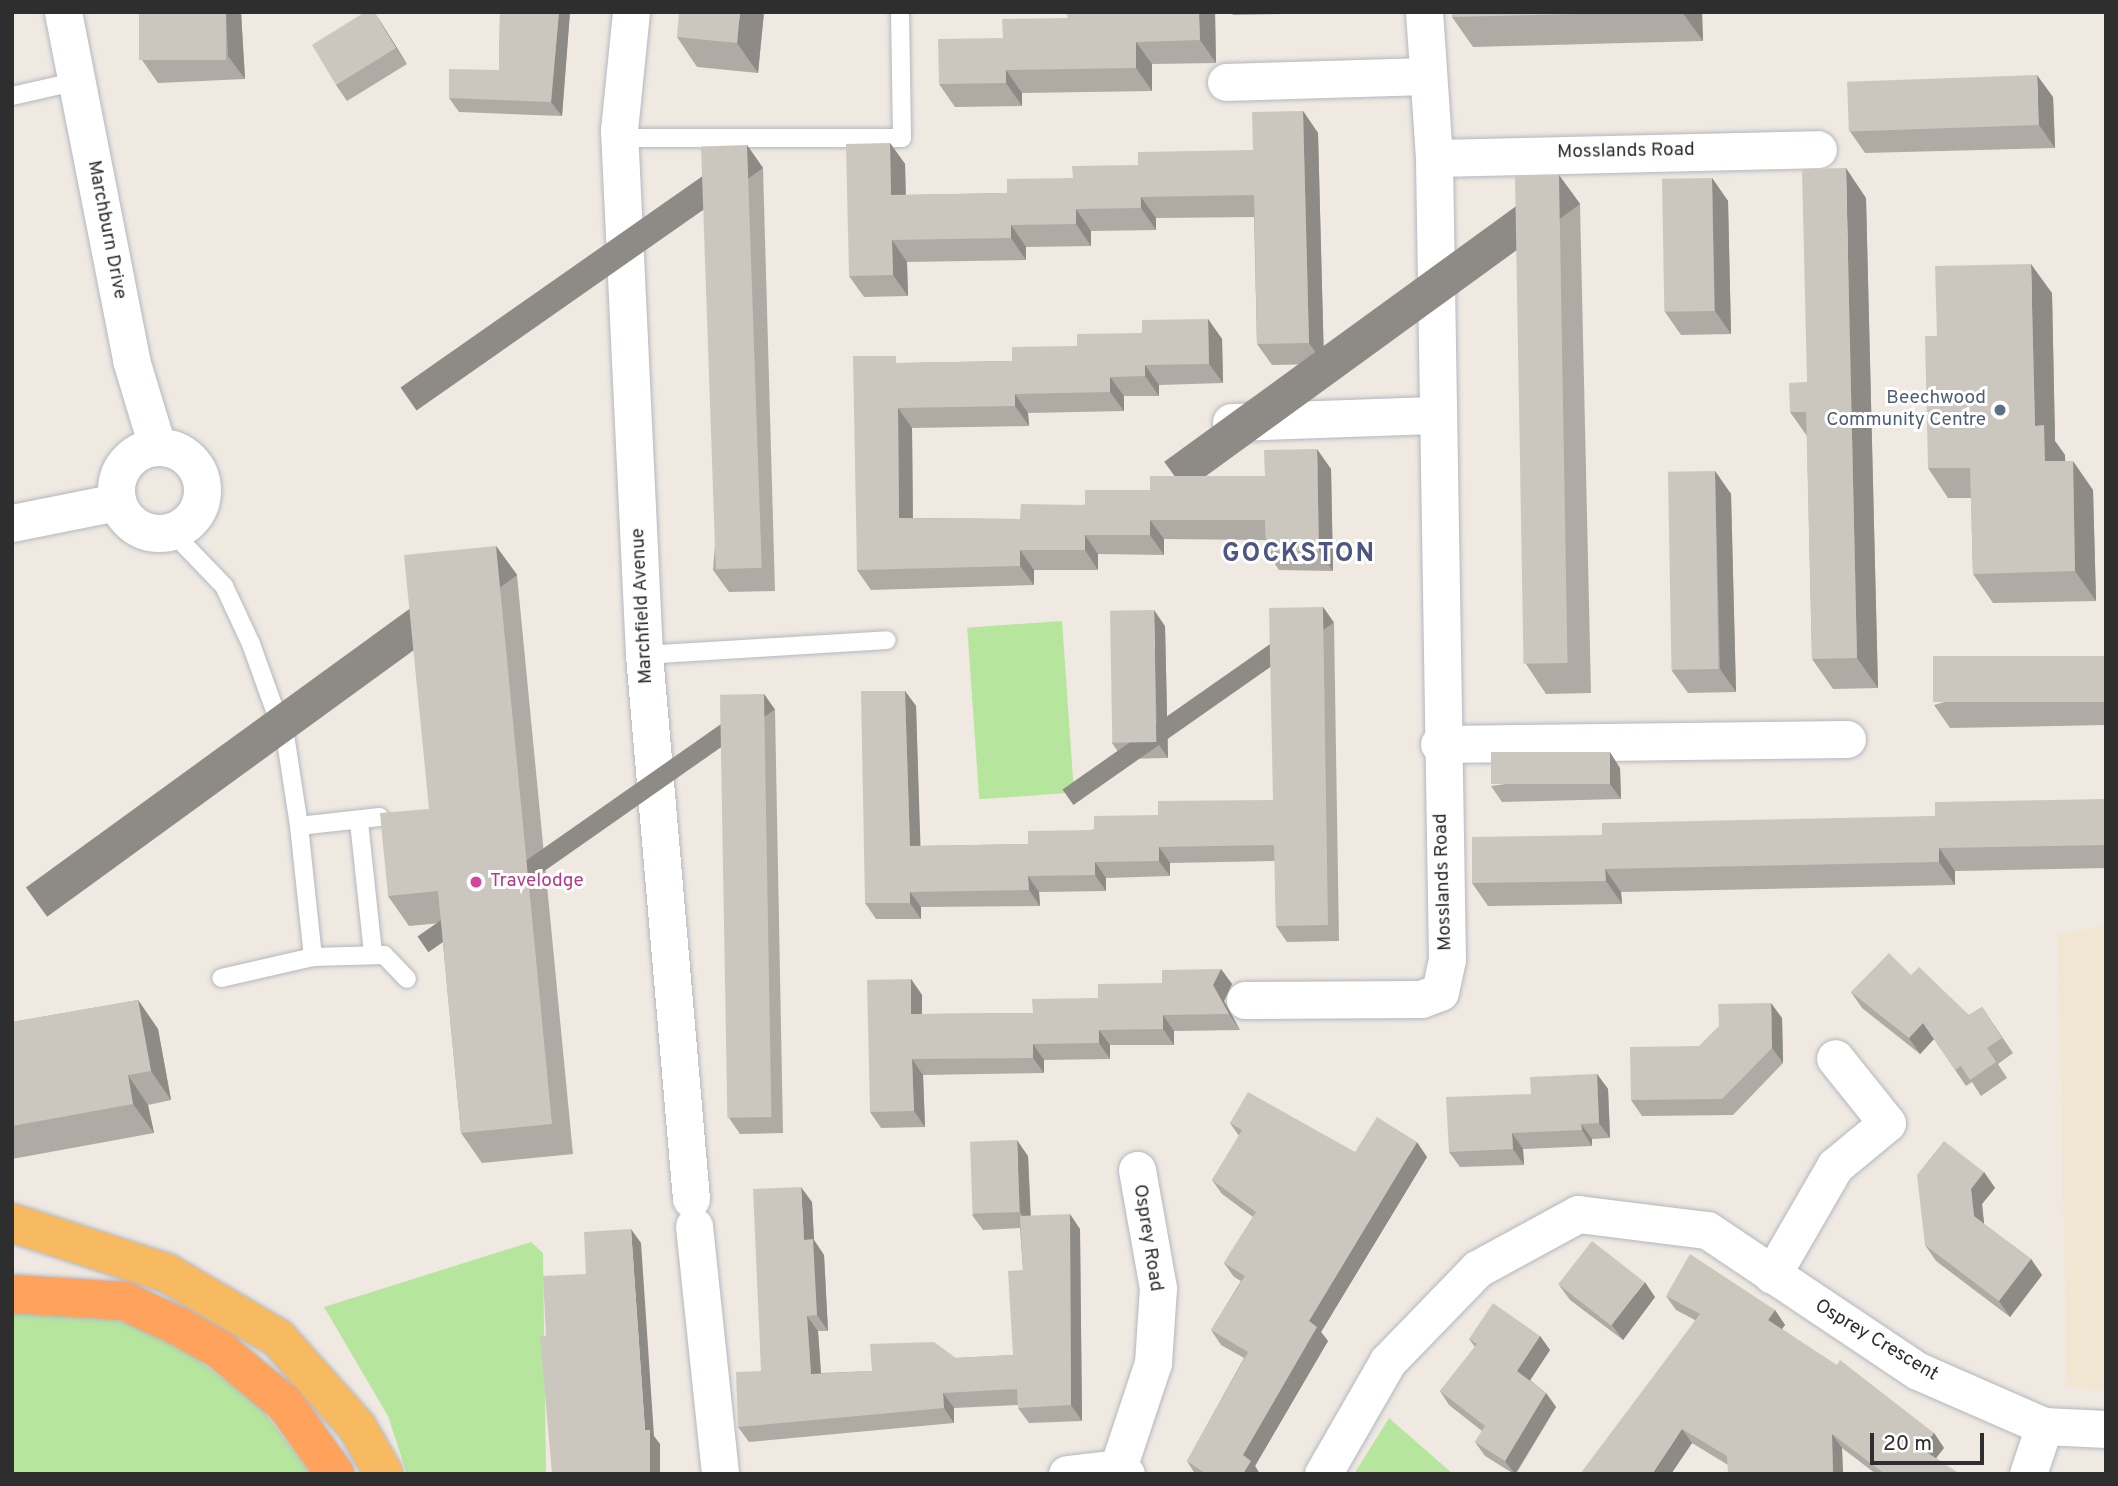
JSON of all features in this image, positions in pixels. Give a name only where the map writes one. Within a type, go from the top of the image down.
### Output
[{"type":"highway","points":[[12,1223],[167,1273],[278,1338],[357,1427],[384,1474]]},
{"type":"highway","points":[[12,1267],[124,1301],[189,1332],[253,1375],[285,1404],[335,1474]]},
{"type":"highway","points":[[12,1294],[124,1301]]},
{"type":"street","name":"Marchburn Drive","points":[[63,12],[131,360],[157,446]]},
{"type":"street","name":"Marchfield Avenue","points":[[631,12],[620,138],[644,655],[692,1212],[720,1474]]},
{"type":"street","name":"Mosslands Road","points":[[1245,1000],[1422,999],[1440,992],[1447,960],[1439,744],[1434,158],[1423,12]]},
{"type":"street","points":[[1226,82],[1426,76]]},
{"type":"street","name":"Mosslands Road","points":[[1434,158],[1818,149]]},
{"type":"street","points":[[1231,422],[1436,415]]},
{"type":"street","points":[[157,446],[184,454],[201,475],[194,516],[172,531],[139,528],[117,502],[116,486],[129,459],[157,446]]},
{"type":"street","points":[[12,523],[117,502]]},
{"type":"street","points":[[1439,744],[1847,739]]},
{"type":"street","points":[[1772,1275],[1835,1166],[1887,1123],[1835,1058]]},
{"type":"street","name":"Osprey Road","points":[[1067,1474],[1122,1471],[1153,1363],[1157,1288],[1137,1170]]},
{"type":"street","name":"Osprey Crescent","points":[[1323,1474],[1388,1361],[1477,1269],[1578,1214],[1707,1230],[1918,1371],[2044,1426],[2106,1429]]},
{"type":"street","points":[[2028,1474],[2044,1426]]},
{"type":"lane","points":[[620,138],[902,138],[900,12]]},
{"type":"lane","points":[[12,96],[78,81]]},
{"type":"lane","points":[[172,531],[224,586],[286,741],[299,826],[313,957]]},
{"type":"lane","points":[[644,655],[887,640]]},
{"type":"lane","points":[[299,826],[359,822],[379,817]]},
{"type":"lane","points":[[359,822],[373,954]]},
{"type":"lane","points":[[221,978],[313,957],[373,954],[384,955],[407,979]]},
{"type":"shaded area","points":[[2106,925],[2106,1391],[2067,1386],[2058,935]]},
{"type":"green space","points":[[1062,621],[1074,793],[979,799],[967,628]]},
{"type":"green space","points":[[531,1242],[543,1253],[546,1474],[407,1474],[388,1416],[324,1307]]},
{"type":"green space","points":[[12,1307],[87,1312],[139,1327],[186,1351],[259,1405],[311,1474],[12,1474]]},
{"type":"green space","points":[[1389,1418],[1453,1474],[1354,1474]]},
{"type":"building","points":[[139,12],[226,12],[226,60],[139,60]]},
{"type":"building","points":[[365,12],[374,12],[396,48],[336,85],[312,45]]},
{"type":"building","points":[[500,12],[559,12],[551,102],[449,98],[449,69],[499,70]]},
{"type":"building","points":[[679,12],[740,12],[737,43],[677,37]]},
{"type":"building","points":[[1067,12],[1199,12],[1200,40],[1136,42],[1136,68],[1006,70],[1006,83],[939,84],[938,39],[1003,38],[1002,19],[1068,18]]},
{"type":"building","points":[[1452,12],[1664,12],[1452,17]]},
{"type":"building","points":[[2037,75],[2039,125],[1849,132],[1847,82]]},
{"type":"building","points":[[1303,111],[1309,343],[1257,344],[1254,195],[1141,197],[1141,208],[1076,209],[1076,224],[1011,225],[1011,238],[892,240],[893,275],[849,276],[846,144],[890,143],[891,195],[1007,193],[1007,179],[1073,178],[1072,166],[1138,165],[1138,152],[1253,150],[1252,112]]},
{"type":"building","points":[[747,145],[762,568],[716,569],[701,147]]},
{"type":"building","points":[[1846,168],[1857,658],[1812,659],[1806,412],[1790,412],[1789,383],[1807,382],[1802,169]]},
{"type":"building","points":[[1559,175],[1568,663],[1524,664],[1515,176]]},
{"type":"building","points":[[1712,178],[1714,311],[1664,312],[1662,179]]},
{"type":"building","name":"Beechwood Community Centre","points":[[2031,264],[2035,426],[2044,425],[2045,461],[2073,461],[2075,571],[1973,574],[1970,468],[1928,468],[1925,336],[1937,336],[1935,266]]},
{"type":"building","points":[[1208,319],[1209,364],[1145,365],[1145,376],[1110,377],[1110,392],[1015,394],[1015,406],[898,408],[899,518],[1020,519],[1021,504],[1085,505],[1085,490],[1150,490],[1150,476],[1265,476],[1264,450],[1317,449],[1319,551],[1266,551],[1265,520],[1150,520],[1150,535],[1085,535],[1085,550],[1020,550],[1020,566],[857,570],[853,356],[896,356],[896,363],[1012,361],[1012,347],[1077,346],[1077,334],[1142,333],[1142,320]]},
{"type":"building","points":[[1715,471],[1718,669],[1671,670],[1668,472]]},
{"type":"building","name":"Travelodge","points":[[496,546],[552,1124],[461,1133],[438,891],[388,896],[380,813],[429,809],[404,555]]},
{"type":"building","points":[[1323,607],[1328,925],[1276,926],[1274,845],[1159,847],[1159,861],[1095,862],[1095,875],[1028,876],[1029,890],[910,892],[910,903],[865,903],[861,691],[905,691],[910,846],[1028,844],[1028,831],[1094,830],[1094,816],[1158,815],[1158,801],[1273,800],[1269,608]]},
{"type":"building","points":[[1154,610],[1156,742],[1112,743],[1110,611]]},
{"type":"building","points":[[1933,656],[2106,656],[2106,702],[1933,702]]},
{"type":"building","points":[[764,694],[771,1117],[727,1118],[720,695]]},
{"type":"building","points":[[1491,752],[1610,752],[1610,784],[1491,784]]},
{"type":"building","points":[[2106,799],[2106,845],[1939,848],[1939,862],[1605,869],[1606,881],[1472,883],[1472,837],[1602,835],[1602,823],[1935,816],[1935,802]]},
{"type":"building","points":[[1889,953],[1911,975],[1919,967],[1969,1015],[1982,1007],[2002,1038],[1987,1048],[1996,1062],[1970,1080],[1961,1066],[1955,1070],[1923,1023],[1909,1038],[1851,992]]},
{"type":"building","points":[[1221,969],[1213,985],[1229,1014],[1163,1015],[1163,1029],[1099,1030],[1099,1043],[1033,1044],[1033,1058],[912,1059],[914,1111],[870,1112],[867,980],[911,979],[911,1014],[1033,1013],[1032,999],[1098,998],[1098,984],[1162,983],[1162,970]]},
{"type":"building","points":[[138,1000],[151,1071],[128,1075],[133,1104],[12,1126],[12,1022]]},
{"type":"building","points":[[1771,1003],[1772,1048],[1722,1099],[1631,1100],[1630,1047],[1699,1046],[1719,1026],[1718,1004]]},
{"type":"building","points":[[1597,1074],[1599,1123],[1581,1124],[1582,1130],[1512,1133],[1513,1149],[1449,1152],[1446,1097],[1531,1094],[1530,1077]]},
{"type":"building","points":[[1248,1092],[1355,1152],[1377,1117],[1417,1142],[1309,1321],[1317,1327],[1243,1455],[1251,1461],[1243,1474],[1206,1474],[1187,1461],[1248,1352],[1211,1330],[1245,1276],[1224,1263],[1256,1212],[1212,1180],[1242,1130],[1230,1123]]},
{"type":"building","points":[[1017,1140],[1020,1212],[973,1214],[970,1142]]},
{"type":"building","points":[[1944,1141],[1984,1172],[1971,1189],[1974,1216],[2031,1259],[1999,1301],[1925,1245],[1917,1175]]},
{"type":"building","points":[[801,1187],[804,1240],[813,1239],[817,1315],[807,1316],[811,1374],[872,1371],[870,1344],[934,1342],[956,1358],[1013,1355],[1008,1271],[1023,1270],[1020,1216],[1070,1214],[1071,1405],[1018,1408],[1017,1389],[943,1393],[944,1408],[738,1427],[736,1372],[761,1371],[753,1189]]},
{"type":"building","points":[[631,1229],[645,1430],[650,1430],[650,1474],[552,1474],[540,1337],[546,1336],[543,1276],[586,1274],[584,1232]]},
{"type":"building","points":[[1592,1241],[1645,1282],[1611,1326],[1558,1284]]},
{"type":"building","points":[[1690,1254],[1775,1310],[1768,1320],[1837,1365],[1840,1360],[1934,1433],[1922,1449],[1957,1474],[1885,1474],[1832,1434],[1833,1474],[1728,1474],[1727,1456],[1682,1429],[1652,1474],[1580,1474],[1700,1314],[1666,1296]]},
{"type":"building","points":[[1493,1303],[1540,1336],[1517,1371],[1546,1393],[1505,1461],[1475,1442],[1485,1426],[1440,1391],[1477,1344],[1469,1339]]},
{"type":"place","name":"Beechwood Community Centre","points":[[2000,410]]},
{"type":"place","name":"Travelodge","points":[[476,882]]},
{"type":"district","name":"GOCKSTON","points":[[1299,555]]}]
